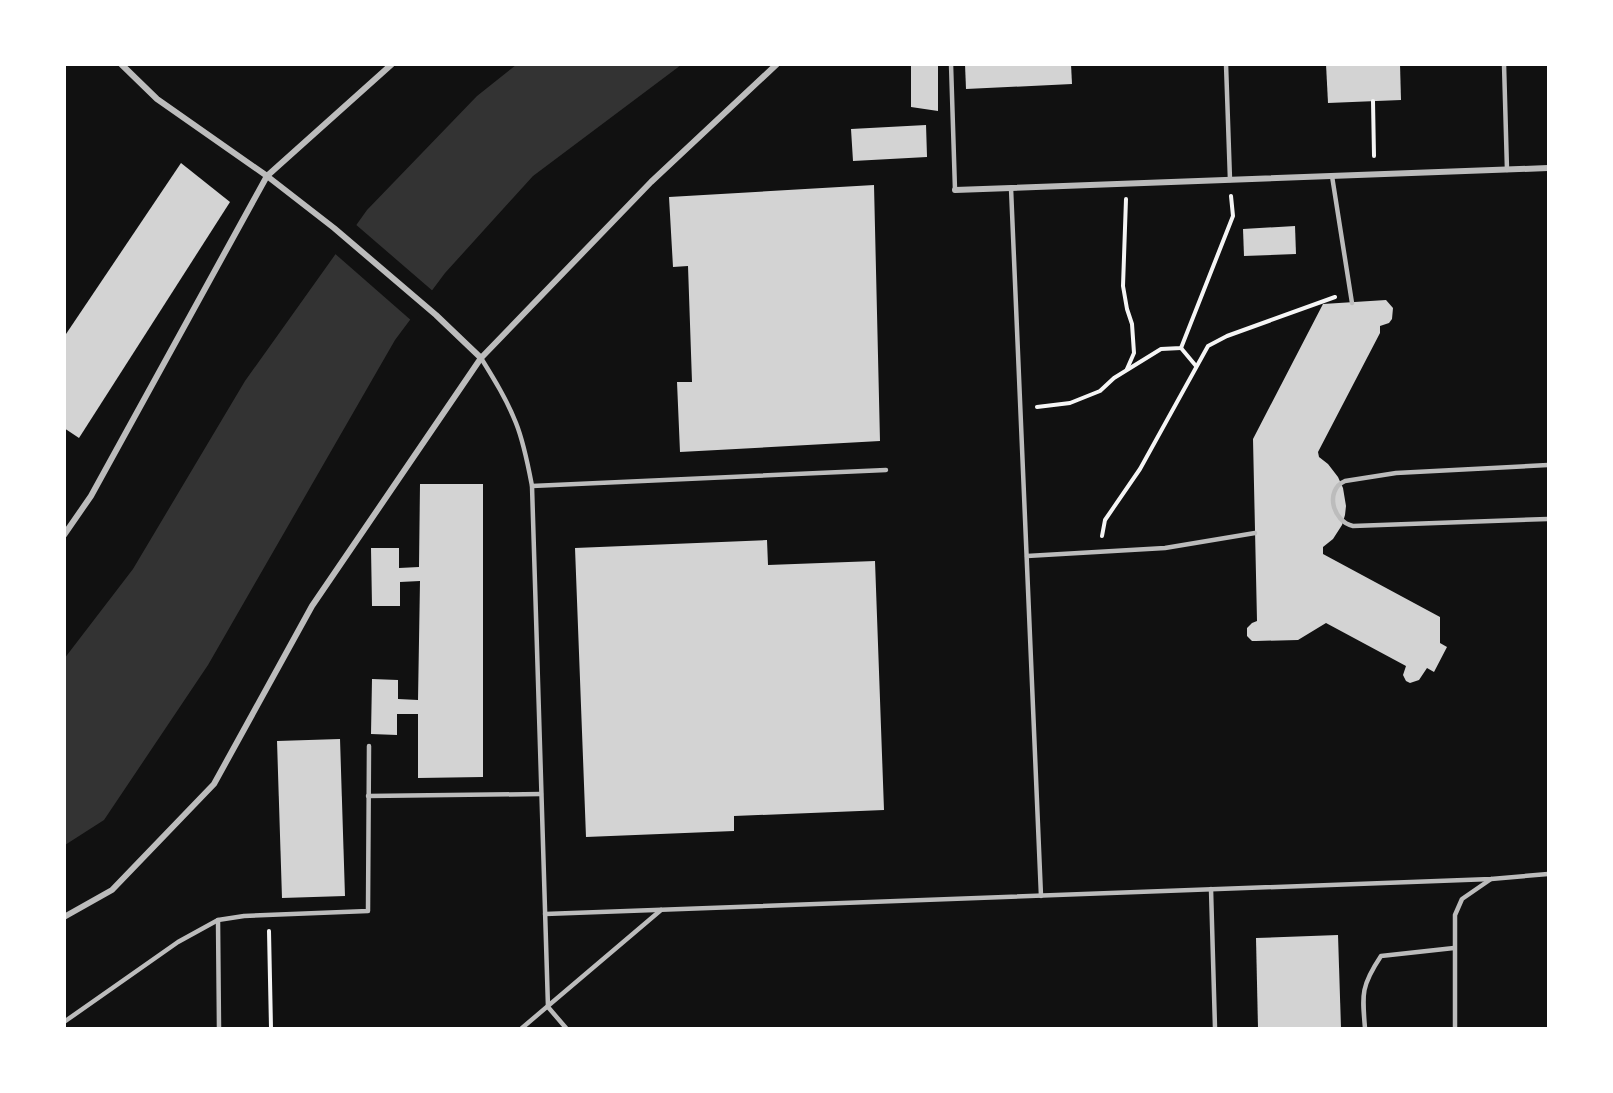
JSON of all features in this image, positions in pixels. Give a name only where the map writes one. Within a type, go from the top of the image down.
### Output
[{"type":"street","points":[[121,64],[158,99],[267,176],[334,228],[436,315],[481,358]]},
{"type":"street","points":[[64,535],[91,496],[267,176],[392,64]]},
{"type":"street","points":[[64,917],[112,890],[214,784],[312,606],[481,358],[651,182],[777,64]]},
{"type":"street","points":[[956,190],[1548,168]]},
{"type":"lane","points":[[951,64],[956,190]]},
{"type":"lane","points":[[1226,64],[1230,180]]},
{"type":"lane","points":[[1504,64],[1508,170]]},
{"type":"lane","points":[[1332,176],[1352,303]]},
{"type":"lane","points":[[1011,188],[1041,896]]},
{"type":"lane","points":[[481,358],[496,382],[516,423],[524,447],[532,486],[548,1007],[566,1029]]},
{"type":"lane","points":[[1548,465],[1396,473],[1341,482],[1335,489],[1333,498],[1334,510],[1338,519],[1353,526],[1548,519]]},
{"type":"lane","points":[[532,486],[886,470]]},
{"type":"lane","points":[[1027,556],[1165,548],[1255,533]]},
{"type":"lane","points":[[64,1022],[178,942],[218,920],[269,915],[368,911],[369,746]]},
{"type":"lane","points":[[368,796],[541,794]]},
{"type":"lane","points":[[545,914],[1491,879],[1548,874]]},
{"type":"lane","points":[[1455,1029],[1455,915],[1462,899],[1491,879]]},
{"type":"lane","points":[[1211,889],[1215,1029]]},
{"type":"lane","points":[[522,1029],[661,910]]},
{"type":"lane","points":[[218,920],[219,1029]]},
{"type":"lane","points":[[1365,1029],[1362,993],[1368,975],[1381,956],[1454,948]]},
{"type":"path","points":[[1373,101],[1374,175]]},
{"type":"path","points":[[1181,348],[1233,216],[1230,180]]},
{"type":"path","points":[[1126,184],[1123,286],[1126,309],[1132,324],[1134,353],[1127,370]]},
{"type":"path","points":[[1099,552],[1105,520],[1140,469],[1208,346],[1227,336],[1350,291]]},
{"type":"path","points":[[1181,348],[1196,366]]},
{"type":"path","points":[[1021,408],[1070,403],[1100,391],[1114,378],[1161,349],[1181,348]]},
{"type":"path","points":[[269,915],[271,1029]]},
{"type":"shaded area","points":[[516,65],[681,65],[533,176],[445,273],[395,340],[208,665],[104,820],[65,845],[64,659],[133,569],[245,381],[367,210],[477,96]]},
{"type":"pier","points":[[354,223],[434,292],[413,322],[333,252]]},
{"type":"building","points":[[911,64],[938,64],[938,111],[911,107]]},
{"type":"building","points":[[965,64],[1071,64],[1072,84],[966,89]]},
{"type":"building","points":[[1326,64],[1400,64],[1401,100],[1328,103]]},
{"type":"building","points":[[926,125],[927,157],[853,161],[851,129]]},
{"type":"building","points":[[181,163],[230,202],[79,438],[64,428],[64,337]]},
{"type":"building","points":[[874,185],[880,441],[680,452],[677,382],[692,382],[688,266],[673,267],[669,197]]},
{"type":"building","points":[[1295,226],[1296,254],[1244,256],[1243,229]]},
{"type":"building","points":[[1386,300],[1393,308],[1392,319],[1389,323],[1380,326],[1380,333],[1318,452],[1319,457],[1338,477],[1343,488],[1346,506],[1342,525],[1333,539],[1323,547],[1323,554],[1440,617],[1440,643],[1447,647],[1434,672],[1427,668],[1419,680],[1410,683],[1403,675],[1406,666],[1326,623],[1298,640],[1252,641],[1247,636],[1247,628],[1257,621],[1253,439],[1323,304]]},
{"type":"building","points":[[420,484],[483,484],[483,777],[418,778],[418,714],[397,714],[397,735],[371,734],[372,679],[398,680],[398,699],[418,700],[420,581],[400,582],[400,606],[372,606],[371,548],[399,548],[399,568],[419,567]]},
{"type":"building","points":[[767,540],[768,565],[875,561],[884,810],[734,816],[734,831],[586,837],[575,548]]},
{"type":"building","points":[[340,739],[345,896],[282,898],[277,741]]},
{"type":"building","points":[[1338,935],[1341,1028],[1258,1028],[1256,938]]}]
